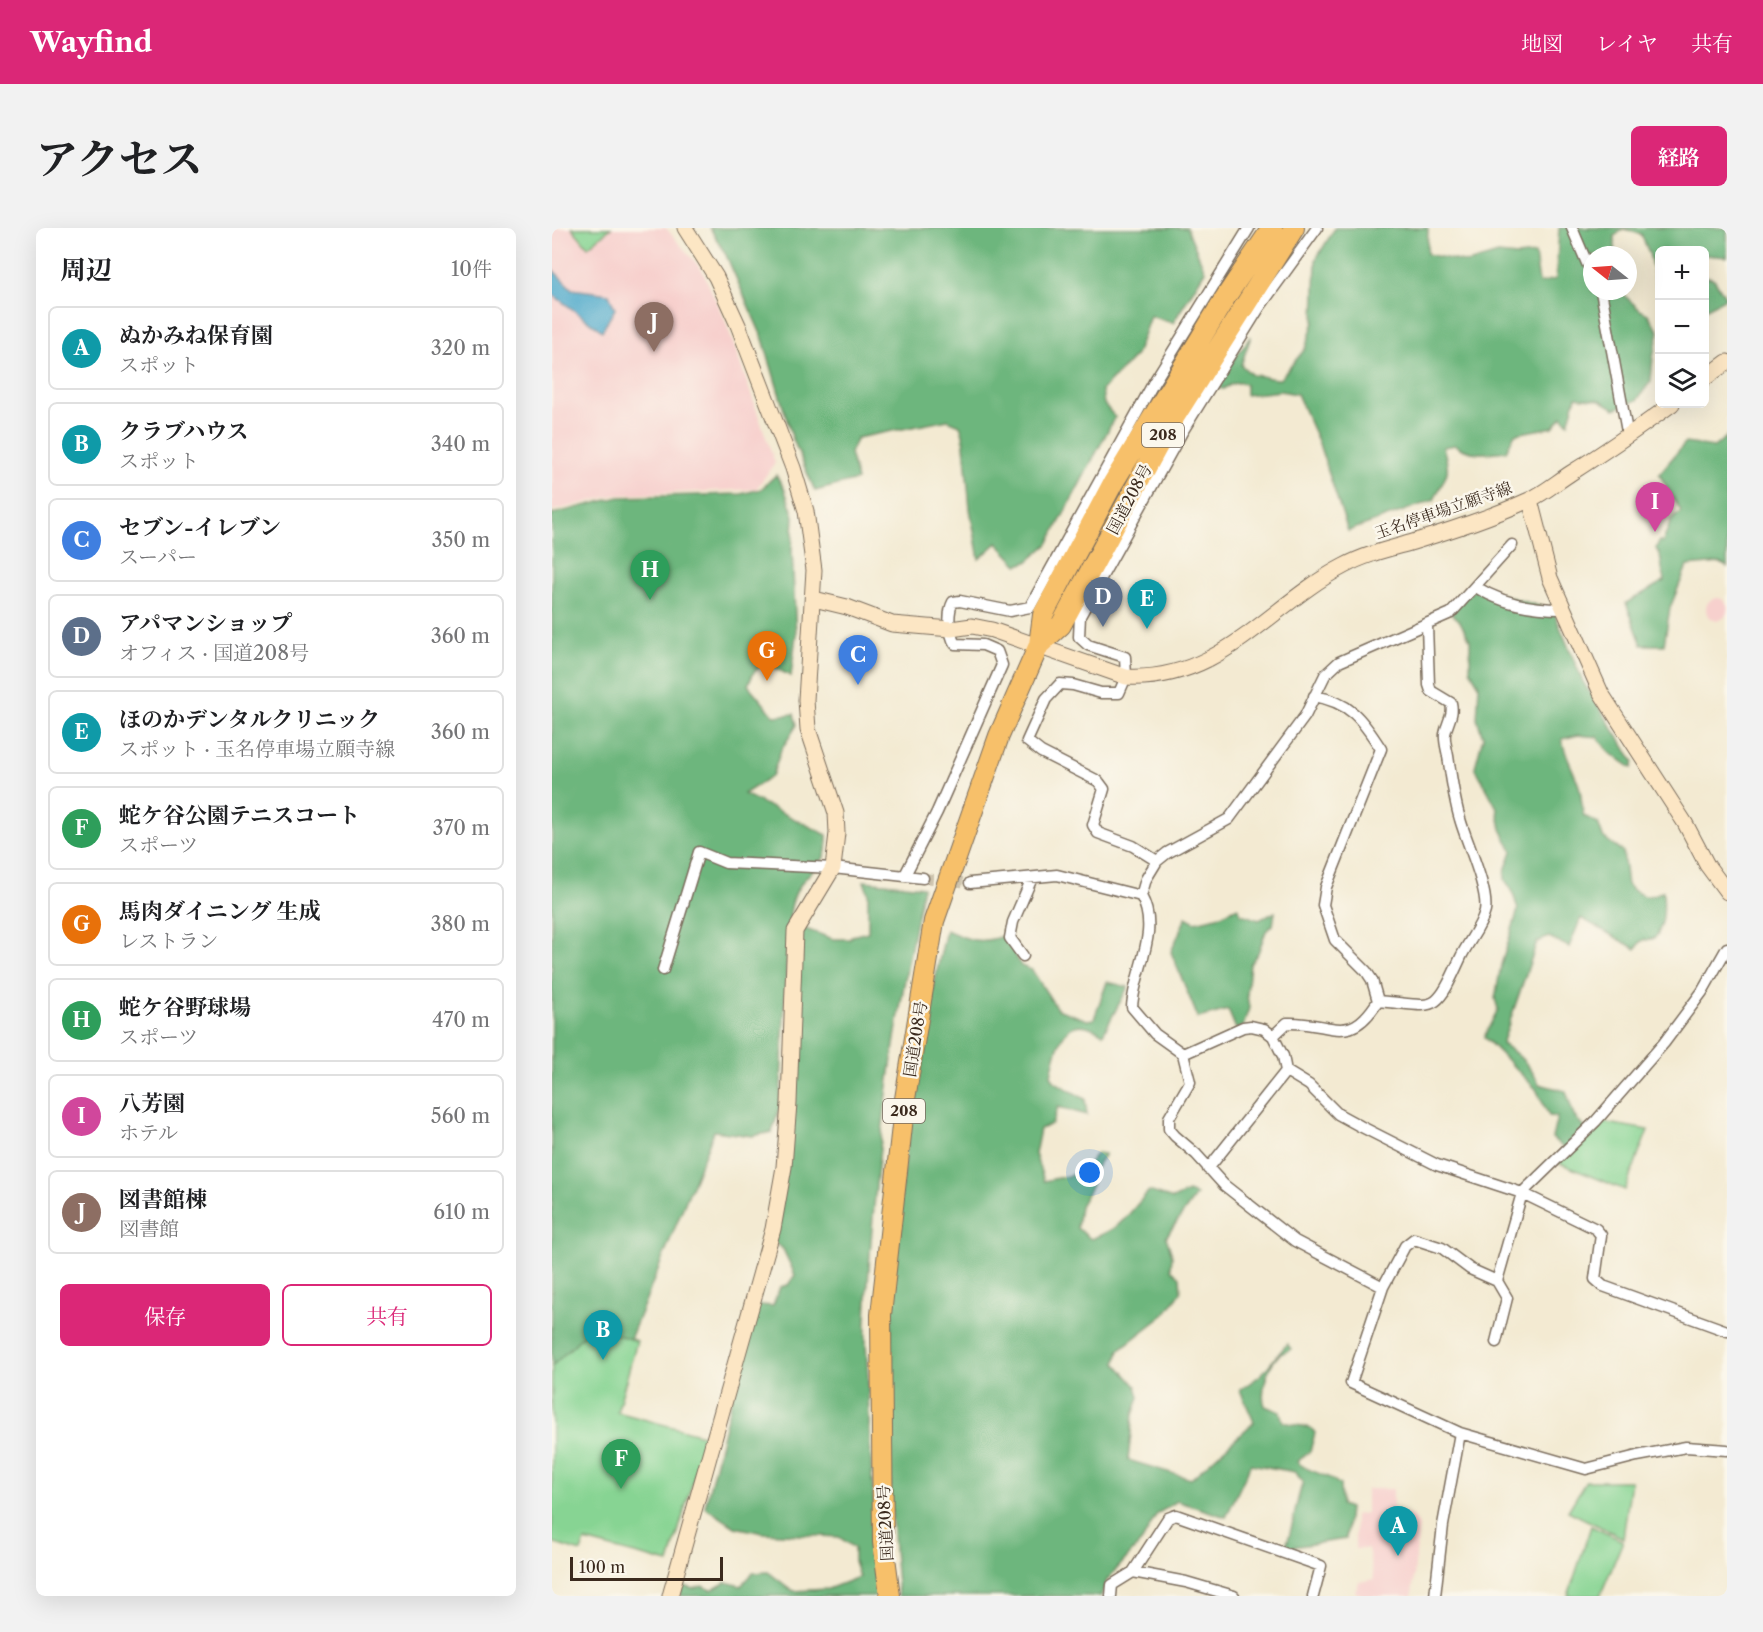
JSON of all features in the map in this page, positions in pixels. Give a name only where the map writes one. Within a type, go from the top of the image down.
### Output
[{"type":"highway","name":"国道208号","points":[[890,1596],[883,1542],[881,1314],[905,1099],[934,921],[999,736],[1039,645],[1044,615],[1113,483],[1226,298],[1272,228]]},
{"type":"highway","name":"国道208号","points":[[1039,645],[1061,625],[1167,429],[1294,228]]},
{"type":"street","points":[[670,1596],[773,1229],[784,1167],[789,1103],[795,931],[833,868],[837,833],[836,813],[808,729],[807,719],[806,700],[814,570],[806,511],[794,468],[734,315],[716,276],[685,228]]},
{"type":"street","points":[[906,874],[946,791],[1002,664],[997,651],[990,647],[955,644],[951,629],[950,608],[953,602],[1010,610],[1030,608],[1154,382],[1249,228]]},
{"type":"street","points":[[1157,861],[1133,846],[1098,833],[1093,825],[1104,789],[1098,781],[1041,752],[1027,741],[1046,699],[1053,688],[1060,684],[1073,685],[1101,693],[1119,693],[1126,677],[1125,657],[1088,645],[1078,637],[1080,616],[1182,432],[1259,308],[1317,228]]},
{"type":"street","points":[[1572,228],[1583,254]]},
{"type":"street","points":[[1602,300],[1628,436]]},
{"type":"street","points":[[1709,375],[1727,362]]},
{"type":"street","points":[[1530,500],[1666,408]]},
{"type":"street","name":"玉名停車場立願寺線","points":[[814,599],[847,607],[892,624],[951,629],[972,626],[1039,645],[1126,677],[1145,678],[1171,674],[1197,664],[1249,636],[1344,566],[1378,551],[1413,542],[1530,500],[1550,578],[1601,693],[1685,823],[1707,865],[1727,892]]},
{"type":"street","points":[[1383,1287],[1295,1241],[1208,1169],[1196,1154],[1169,1129],[1169,1118],[1190,1082],[1183,1054],[1155,1034],[1132,1007],[1133,986],[1148,938],[1146,906],[1141,896],[1146,879],[1157,861],[1167,853],[1229,819],[1305,716],[1325,675],[1339,662],[1451,613],[1512,545]]},
{"type":"street","points":[[1476,587],[1490,596],[1536,609],[1562,609]]},
{"type":"street","points":[[1377,1001],[1427,1006],[1436,1002],[1447,988],[1464,951],[1482,921],[1485,908],[1478,873],[1459,816],[1444,734],[1450,721],[1451,703],[1431,691],[1429,685],[1427,625]]},
{"type":"street","points":[[1273,1036],[1287,1023],[1306,1022],[1349,1030],[1364,1021],[1377,1001],[1372,980],[1366,971],[1335,940],[1323,905],[1326,887],[1381,749],[1355,715],[1339,702],[1314,696]]},
{"type":"street","points":[[663,970],[699,852],[726,864],[833,868],[906,874],[923,878]]},
{"type":"street","points":[[970,883],[1058,875],[1141,896]]},
{"type":"street","points":[[1023,956],[1010,938],[1012,922],[1032,878]]},
{"type":"street","points":[[1497,1281],[1522,1193],[1596,1121],[1664,1043],[1702,992],[1727,948]]},
{"type":"street","points":[[1183,1054],[1243,1027],[1263,1029],[1273,1036],[1283,1056],[1286,1071],[1309,1085],[1338,1114],[1437,1165],[1522,1193],[1596,1229],[1601,1235],[1595,1279],[1603,1286],[1727,1331]]},
{"type":"street","points":[[1208,1169],[1286,1071]]},
{"type":"street","points":[[1497,1342],[1507,1298],[1497,1281],[1470,1269],[1442,1248],[1414,1239],[1406,1246],[1383,1287],[1351,1383],[1460,1433],[1586,1469],[1637,1456],[1686,1448],[1727,1450]]},
{"type":"street","points":[[1435,1596],[1443,1525],[1460,1433]]},
{"type":"street","points":[[1111,1596],[1112,1585],[1133,1572],[1168,1518],[1176,1515],[1322,1566],[1313,1596]]},
{"type":"street","points":[[1133,1572],[1186,1582],[1234,1596]]},
{"type":"shaded area","points":[[552,228],[666,228],[702,270],[726,323],[775,463],[756,489],[615,495],[552,511]]},
{"type":"shaded area","points":[[1713,598],[1721,598],[1728,605],[1728,613],[1721,620],[1713,620],[1706,613],[1706,605]]},
{"type":"shaded area","points":[[1366,1489],[1393,1489],[1393,1511],[1412,1516],[1419,1525],[1412,1596],[1364,1596],[1355,1592],[1359,1582],[1374,1579],[1368,1549],[1355,1549],[1355,1515],[1366,1513]]},
{"type":"green space","points":[[572,228],[611,228],[588,247]]},
{"type":"green space","points":[[710,228],[1187,228],[1205,271],[1173,323],[1150,316],[1136,355],[1102,390],[1104,404],[1115,417],[1048,544],[1027,562],[1018,565],[997,543],[979,559],[970,509],[963,434],[960,425],[948,420],[857,438],[850,453],[857,480],[815,491],[792,437],[763,339],[726,255]]},
{"type":"green space","points":[[1335,228],[1428,228],[1427,254],[1468,263],[1498,254],[1517,256],[1535,254],[1539,283],[1556,279],[1559,228],[1727,228],[1727,257],[1709,255],[1709,246],[1655,246],[1655,280],[1649,253],[1641,234],[1623,229],[1615,236],[1615,246],[1583,246],[1583,300],[1629,300],[1648,314],[1655,325],[1651,381],[1637,400],[1615,409],[1600,400],[1576,397],[1568,423],[1562,416],[1553,427],[1515,434],[1506,451],[1479,453],[1467,451],[1455,445],[1443,447],[1447,470],[1434,500],[1348,531],[1318,441],[1297,394],[1280,391],[1246,395],[1246,384],[1239,383],[1223,389],[1214,387],[1251,336],[1241,365],[1252,375],[1280,379],[1305,349],[1314,322],[1316,259]]},
{"type":"green space","points":[[1709,277],[1714,279],[1726,298],[1709,307]]},
{"type":"green space","points":[[1727,436],[1727,567],[1720,563],[1687,566],[1670,608],[1664,645],[1642,645],[1626,603],[1664,581],[1660,555],[1656,549],[1659,541],[1663,542],[1671,520],[1681,511],[1659,474],[1685,443],[1714,447]]},
{"type":"green space","points":[[776,475],[784,488],[794,516],[792,550],[796,635],[791,676],[765,663],[754,672],[748,685],[774,716],[794,714],[797,725],[781,750],[772,776],[744,794],[827,835],[823,859],[798,889],[790,911],[780,1106],[772,1132],[752,1136],[714,1131],[630,1339],[592,1327],[552,1366],[552,514],[619,497],[741,494],[761,489]]},
{"type":"green space","points":[[1476,587],[1553,610],[1583,682],[1634,762],[1632,768],[1610,753],[1597,737],[1578,735],[1562,739],[1579,786],[1584,816],[1598,823],[1603,837],[1623,852],[1627,885],[1644,896],[1653,896],[1663,891],[1661,927],[1655,938],[1641,941],[1636,949],[1581,918],[1569,947],[1549,937],[1537,942],[1502,1044],[1524,1061],[1539,1084],[1566,1091],[1574,1116],[1587,1130],[1565,1149],[1552,1138],[1557,1117],[1549,1116],[1536,1089],[1484,1037],[1498,1009],[1495,999],[1501,965],[1518,910],[1512,890],[1505,880],[1505,871],[1512,851],[1501,829],[1497,808],[1475,767],[1483,737],[1477,719],[1479,685],[1470,670],[1470,640],[1459,620],[1451,613]]},
{"type":"green space","points":[[864,881],[923,887],[902,994],[886,1102],[869,1265],[866,1341],[871,1460],[881,1596],[680,1596],[682,1585],[693,1589],[702,1586],[712,1590],[726,1582],[741,1586],[753,1573],[768,1572],[793,1591],[828,1589],[859,1577],[854,1562],[854,1548],[839,1537],[763,1533],[735,1527],[705,1507],[754,1308],[760,1305],[773,1306],[780,1287],[788,1285],[795,1275],[783,1249],[773,1242],[795,984],[803,928],[833,939],[850,939],[852,936],[868,932],[868,893]]},
{"type":"green space","points":[[1238,907],[1241,914],[1259,920],[1275,912],[1273,925],[1266,931],[1258,953],[1250,964],[1247,995],[1249,1008],[1243,1027],[1236,1029],[1228,1010],[1198,1018],[1171,952],[1186,917],[1195,922],[1217,917]]},
{"type":"green space","points":[[946,930],[973,940],[987,940],[1002,936],[1021,966],[1032,970],[1057,1009],[1087,1020],[1094,1019],[1107,982],[1128,987],[1103,1034],[1080,1025],[1071,1028],[1060,1042],[1051,1075],[1055,1082],[1085,1099],[1087,1115],[1058,1107],[1052,1124],[1040,1129],[1035,1154],[1044,1181],[1081,1173],[1097,1153],[1105,1154],[1094,1170],[1092,1185],[1080,1206],[1077,1228],[1091,1239],[1118,1225],[1149,1191],[1173,1199],[1188,1192],[1196,1195],[1166,1237],[1172,1255],[1171,1269],[1180,1277],[1181,1292],[1165,1314],[1119,1350],[1116,1363],[1136,1386],[1139,1397],[1133,1415],[1128,1460],[1191,1479],[1254,1422],[1240,1390],[1261,1375],[1287,1344],[1291,1349],[1278,1356],[1268,1373],[1263,1394],[1265,1406],[1280,1412],[1283,1422],[1311,1428],[1315,1433],[1310,1451],[1297,1462],[1340,1485],[1341,1505],[1349,1508],[1346,1539],[1285,1548],[1303,1482],[1295,1472],[1251,1464],[1226,1517],[1177,1501],[1157,1514],[1142,1541],[1107,1580],[1101,1596],[898,1596],[889,1429],[890,1345],[895,1261],[914,1094]]},
{"type":"green space","points":[[1596,1121],[1648,1130],[1625,1190],[1554,1161]]},
{"type":"green space","points":[[592,1327],[637,1341],[617,1412],[706,1436],[669,1563],[585,1541],[581,1552],[552,1543],[552,1366]]},
{"type":"green space","points":[[1586,1481],[1631,1481],[1623,1538],[1568,1511]]},
{"type":"green space","points":[[1591,1526],[1623,1541],[1600,1596],[1568,1596]]},
{"type":"water","points":[[552,269],[572,289],[609,294],[615,309],[602,331],[552,294]]},
{"type":"tunnel","points":[[923,878],[970,883]]},
{"type":"place","name":"図書館棟","points":[[654,352]]},
{"type":"place","name":"八芳園","points":[[1655,532]]},
{"type":"place","name":"蛇ケ谷野球場","points":[[650,600]]},
{"type":"place","name":"アパマンショップ","points":[[1103,627]]},
{"type":"place","name":"ほのかデンタルクリニック","points":[[1147,629]]},
{"type":"place","name":"馬肉ダイニング 生成","points":[[767,681]]},
{"type":"place","name":"セブン-イレブン","points":[[858,685]]},
{"type":"place","name":"クラブハウス","points":[[603,1360]]},
{"type":"place","name":"蛇ケ谷公園テニスコート","points":[[621,1489]]},
{"type":"place","name":"ぬかみね保育園","points":[[1398,1556]]}]
